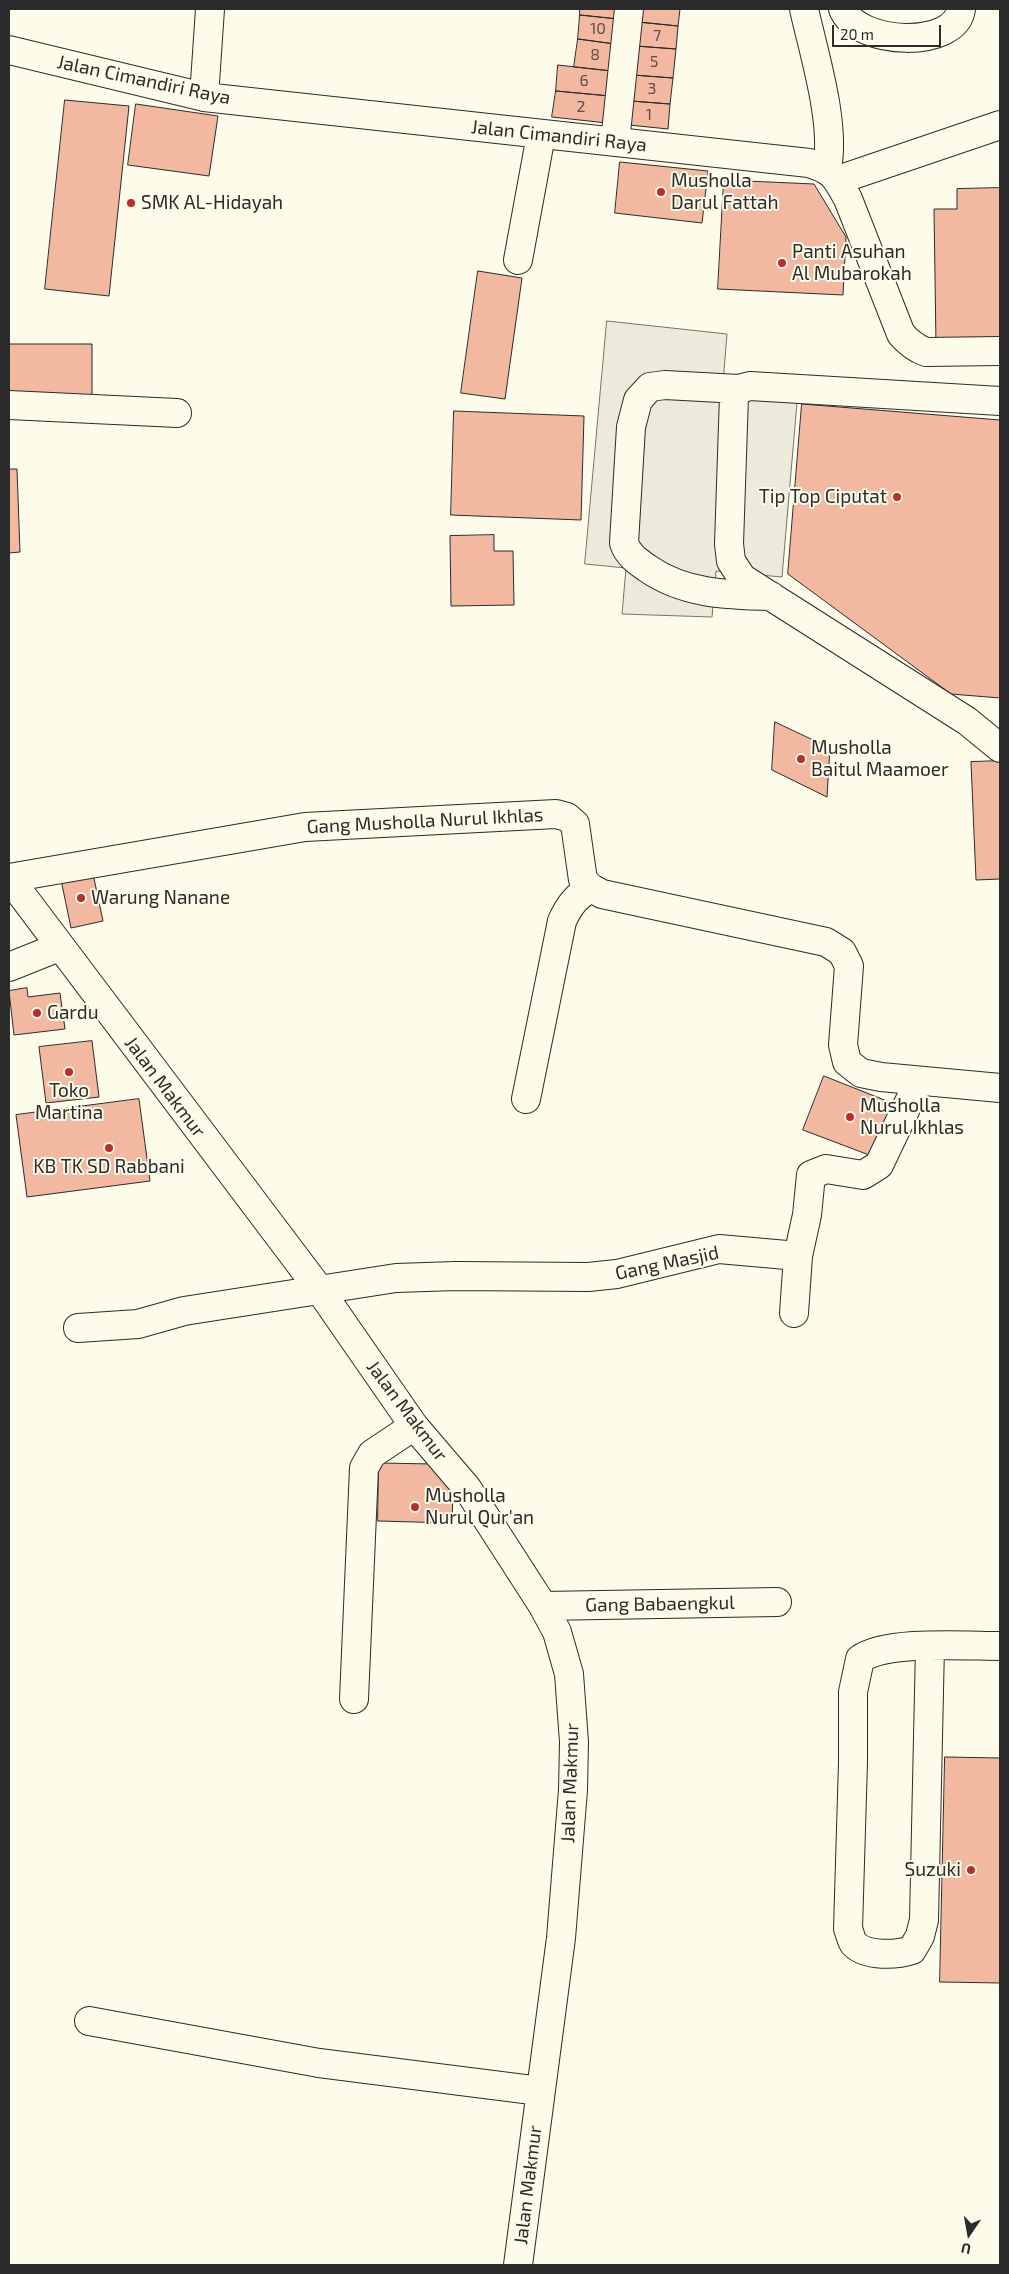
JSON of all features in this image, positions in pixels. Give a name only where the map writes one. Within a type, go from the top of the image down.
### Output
[{"type":"street","points":[[204,97],[210,9]]},
{"type":"street","points":[[615,142],[629,9]]},
{"type":"street","points":[[804,9],[824,101],[832,174],[848,199],[901,334],[918,349],[926,352],[1000,351]]},
{"type":"street","points":[[844,9],[845,14],[866,30],[886,38],[912,38],[944,31],[960,15],[961,9]]},
{"type":"street","name":"Jalan Cimandiri Raya","points":[[9,50],[204,97],[809,163],[832,174]]},
{"type":"street","points":[[832,174],[1000,125]]},
{"type":"street","points":[[518,260],[541,135]]},
{"type":"street","points":[[771,596],[728,595],[689,589],[656,574],[627,552],[624,543],[631,427],[638,400],[650,387],[665,384],[739,389],[750,386],[1000,401]]},
{"type":"street","points":[[739,389],[734,396],[729,544],[731,561],[742,578],[966,721],[1000,748]]},
{"type":"street","points":[[9,405],[178,413]]},
{"type":"street","name":"Gang Musholla Nurul Ikhlas","points":[[9,878],[305,827],[556,814],[567,817],[574,824],[583,880],[591,888]]},
{"type":"street","name":"Jalan Makmur","points":[[9,878],[59,947],[319,1289],[414,1426],[467,1488],[543,1606],[557,1632],[569,1674],[574,1742],[573,1790],[561,1938],[518,2265]]},
{"type":"street","points":[[526,1099],[562,921],[569,906],[580,894],[591,888],[602,894],[726,919],[826,942],[842,952],[849,966],[843,1045],[847,1062],[861,1072],[881,1078],[1000,1088]]},
{"type":"street","points":[[9,967],[59,947]]},
{"type":"street","points":[[794,1313],[798,1256],[807,1215],[811,1175],[826,1169],[863,1175],[879,1165],[919,1081]]},
{"type":"street","name":"Gang Masjid","points":[[78,1328],[138,1324],[184,1311],[396,1278],[588,1277],[617,1274],[719,1250],[798,1256]]},
{"type":"street","points":[[354,1699],[364,1468],[372,1454],[414,1426]]},
{"type":"street","name":"Gang Babaengkul","points":[[543,1606],[777,1602]]},
{"type":"street","points":[[930,1646],[924,1920],[920,1936],[912,1950],[901,1954],[874,1953],[854,1944],[848,1929],[853,1692],[860,1659],[867,1654],[885,1649],[930,1646],[1000,1646]]},
{"type":"street","points":[[90,2021],[318,2063],[540,2091]]},
{"type":"shaded area","points":[[607,321],[727,334],[723,384],[798,391],[782,577],[716,571],[712,617],[622,614],[626,568],[585,564]]},
{"type":"building","points":[[580,9],[619,9],[618,19],[580,15]]},
{"type":"building","points":[[639,9],[680,9],[678,26],[638,22]]},
{"type":"building","points":[[580,15],[618,19],[615,44],[578,39]]},
{"type":"building","points":[[638,22],[678,26],[676,49],[636,46]]},
{"type":"building","points":[[578,39],[615,44],[612,71],[574,67]]},
{"type":"building","points":[[636,46],[676,49],[673,78],[633,75]]},
{"type":"building","points":[[558,65],[612,71],[610,96],[556,91]]},
{"type":"building","points":[[633,75],[673,78],[670,104],[631,101]]},
{"type":"building","points":[[556,91],[610,96],[607,123],[552,117]]},
{"type":"building","name":"SMK AL-Hidayah","points":[[65,100],[129,106],[109,296],[45,289]]},
{"type":"building","points":[[631,101],[670,104],[668,129],[629,125]]},
{"type":"building","name":"SMK AL-Hidayah","points":[[136,104],[218,116],[209,176],[128,165]]},
{"type":"building","name":"Musholla Darul Fattah","points":[[620,162],[708,171],[702,223],[615,213]]},
{"type":"building","name":"Panti Asuhan Al Mubarokah","points":[[724,180],[814,184],[846,237],[843,295],[718,289]]},
{"type":"building","points":[[1000,188],[1000,346],[936,346],[934,209],[957,209],[957,189]]},
{"type":"building","points":[[478,271],[522,278],[505,399],[461,393]]},
{"type":"building","points":[[9,344],[92,344],[92,398],[9,398]]},
{"type":"building","name":"Tip Top Ciputat","points":[[802,404],[1000,420],[1000,698],[951,694],[788,574]]},
{"type":"building","points":[[454,411],[584,416],[581,520],[451,515]]},
{"type":"building","points":[[9,469],[17,469],[20,552],[9,553]]},
{"type":"building","points":[[494,535],[494,551],[513,551],[514,605],[451,606],[450,536]]},
{"type":"building","name":"Musholla Baitul Maamoer","points":[[775,722],[830,748],[827,797],[772,770]]},
{"type":"building","points":[[1000,761],[1000,879],[976,880],[971,762]]},
{"type":"building","name":"Warung Nanane","points":[[92,869],[103,921],[71,928],[60,875]]},
{"type":"building","name":"Gardu","points":[[27,988],[28,997],[60,993],[65,1029],[14,1035],[9,991]]},
{"type":"building","name":"Toko Martina","points":[[92,1041],[99,1097],[46,1103],[39,1047]]},
{"type":"building","name":"Musholla Nurul Ikhlas","points":[[824,1076],[897,1105],[877,1158],[803,1130]]},
{"type":"building","name":"KB TK SD Rabbani","points":[[139,1099],[150,1181],[27,1197],[16,1115]]},
{"type":"building","name":"Musholla Nurul Qur'an","points":[[379,1463],[433,1464],[453,1492],[452,1523],[378,1521]]},
{"type":"building","name":"Suzuki","points":[[945,1757],[1000,1758],[1000,1983],[940,1982]]},
{"type":"place","name":"Musholla Darul Fattah","points":[[661,192]]},
{"type":"place","name":"SMK AL-Hidayah","points":[[131,203]]},
{"type":"place","name":"Panti Asuhan Al Mubarokah","points":[[782,263]]},
{"type":"place","name":"Tip Top Ciputat","points":[[897,497]]},
{"type":"place","name":"Musholla Baitul Maamoer","points":[[801,759]]},
{"type":"place","name":"Warung Nanane","points":[[81,898]]},
{"type":"place","name":"Gardu","points":[[37,1013]]},
{"type":"place","name":"Toko Martina","points":[[69,1072]]},
{"type":"place","name":"Musholla Nurul Ikhlas","points":[[850,1117]]},
{"type":"place","name":"KB TK SD Rabbani","points":[[109,1148]]},
{"type":"place","name":"Musholla Nurul Qur'an","points":[[415,1507]]},
{"type":"place","name":"Suzuki","points":[[971,1870]]}]
